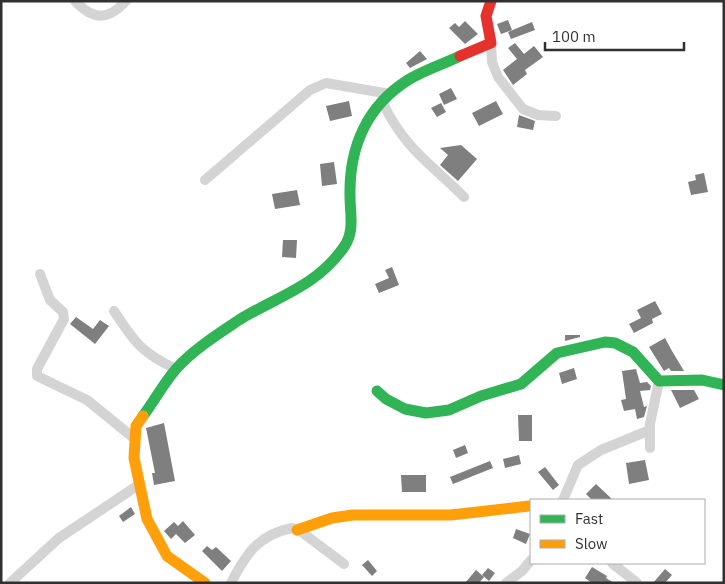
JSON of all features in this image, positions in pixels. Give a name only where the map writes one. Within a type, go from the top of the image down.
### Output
[{"type":"street","points":[[75,1],[90,14],[100,16],[113,13],[126,1]]},
{"type":"street","points":[[491,1],[488,4],[486,16],[492,62],[498,77],[523,109],[538,115],[556,116]]},
{"type":"street","points":[[205,583],[167,556],[147,519],[134,458],[136,426],[176,369],[204,345],[240,320],[299,290],[323,270],[345,246],[353,222],[350,196],[352,157],[364,124],[390,94],[409,79],[491,43]]},
{"type":"street","points":[[205,180],[310,90],[321,83],[390,94]]},
{"type":"street","points":[[383,104],[394,125],[411,149],[464,196]]},
{"type":"street","points":[[40,274],[50,300],[62,312],[64,318],[37,369],[37,376],[87,400],[135,439]]},
{"type":"street","points":[[114,311],[147,354],[176,369]]},
{"type":"street","points":[[377,391],[387,402],[398,407],[417,412],[446,411],[480,396],[520,384],[554,355],[593,342],[609,341],[622,345],[639,356],[659,381],[650,430],[650,448]]},
{"type":"street","points":[[659,381],[702,380],[724,385]]},
{"type":"street","points":[[563,499],[578,465],[601,450],[650,430]]},
{"type":"street","points":[[10,583],[59,538],[140,484]]},
{"type":"street","points":[[231,583],[240,565],[262,538],[282,530],[297,530],[332,518],[353,515],[451,515],[528,506]]},
{"type":"street","points":[[297,530],[344,564]]},
{"type":"street","points":[[506,583],[530,561]]},
{"type":"street","points":[[613,564],[637,583]]},
{"type":"building","points":[[508,20],[512,30],[501,34],[497,24]]},
{"type":"building","points":[[465,21],[478,34],[465,44],[449,28],[455,23],[459,27]]},
{"type":"building","points":[[532,22],[535,30],[511,39],[508,32]]},
{"type":"building","points":[[515,43],[524,54],[534,46],[543,57],[525,70],[527,74],[513,85],[503,70],[517,59],[508,48]]},
{"type":"building","points":[[420,51],[427,59],[410,68],[406,63]]},
{"type":"building","points":[[451,88],[457,99],[444,105],[439,94]]},
{"type":"building","points":[[349,101],[352,116],[330,121],[326,106]]},
{"type":"building","points":[[496,101],[503,114],[479,126],[472,113]]},
{"type":"building","points":[[441,103],[446,112],[437,117],[431,108]]},
{"type":"building","points":[[519,115],[535,121],[533,130],[517,127]]},
{"type":"building","points":[[461,145],[477,159],[458,181],[440,165],[448,155],[440,148]]},
{"type":"building","points":[[334,162],[337,184],[322,186],[320,164]]},
{"type":"building","points":[[704,173],[708,192],[691,195],[688,182],[696,180],[695,175]]},
{"type":"building","points":[[297,190],[300,205],[275,209],[272,194]]},
{"type":"building","points":[[283,240],[297,240],[296,258],[282,257]]},
{"type":"building","points":[[392,267],[399,285],[379,293],[375,284],[389,278],[385,270]]},
{"type":"building","points":[[655,301],[662,314],[652,319],[653,323],[634,333],[629,324],[641,318],[637,310]]},
{"type":"building","points":[[76,317],[93,329],[100,320],[109,326],[95,344],[70,324]]},
{"type":"building","points":[[565,335],[580,335],[580,337],[565,341]]},
{"type":"building","points":[[665,338],[684,371],[671,371],[669,368],[664,371],[649,347]]},
{"type":"building","points":[[574,368],[577,379],[562,384],[559,373]]},
{"type":"building","points":[[636,369],[640,383],[647,382],[651,386],[650,390],[640,391],[644,407],[647,406],[644,417],[637,419],[635,409],[624,411],[621,400],[626,399],[622,371]]},
{"type":"building","points":[[671,390],[694,390],[699,399],[680,408]]},
{"type":"building","points":[[518,415],[532,415],[532,441],[519,441]]},
{"type":"building","points":[[164,423],[175,481],[154,485],[152,473],[155,473],[146,428]]},
{"type":"building","points":[[465,445],[468,453],[456,458],[453,450]]},
{"type":"building","points":[[519,455],[521,464],[505,468],[503,459]]},
{"type":"building","points":[[645,460],[649,480],[629,484],[626,463]]},
{"type":"building","points":[[490,461],[493,468],[453,484],[450,477]]},
{"type":"building","points":[[545,467],[559,485],[553,490],[538,472]]},
{"type":"building","points":[[401,475],[426,475],[426,492],[402,492]]},
{"type":"building","points":[[596,484],[612,499],[591,499],[586,494]]},
{"type":"building","points":[[131,507],[135,514],[123,522],[119,516]]},
{"type":"building","points":[[183,521],[195,535],[185,543],[176,534],[171,539],[164,531],[174,522],[178,526]]},
{"type":"building","points":[[516,529],[530,534],[526,544],[513,538]]},
{"type":"building","points":[[207,546],[212,550],[216,547],[231,561],[222,571],[202,551]]},
{"type":"building","points":[[368,560],[377,571],[372,576],[362,565]]},
{"type":"building","points":[[592,567],[607,576],[606,578],[614,583],[592,583],[585,578]]},
{"type":"building","points":[[488,568],[495,573],[489,581],[482,575]]},
{"type":"building","points":[[665,569],[672,575],[665,583],[653,583]]},
{"type":"building","points":[[476,570],[484,577],[479,583],[465,583]]},
{"type":"traffic: fast","points":[[143,416],[176,369],[198,349],[239,320],[296,290],[333,261],[344,247],[350,235],[350,196],[353,161],[363,129],[371,115],[394,90],[408,80],[460,56]]},
{"type":"traffic: fast","points":[[377,391],[386,399],[405,409],[426,413],[449,410],[481,396],[521,384],[557,353],[605,342],[615,343],[633,352],[659,381],[702,380],[724,385]]},
{"type":"traffic: slow","points":[[143,416],[136,426],[134,458],[147,519],[167,556],[205,583]]},
{"type":"traffic: slow","points":[[297,530],[332,518],[353,515],[451,515],[529,506]]},
{"type":"traffic: jam","points":[[460,56],[491,43],[486,16],[491,1]]}]
